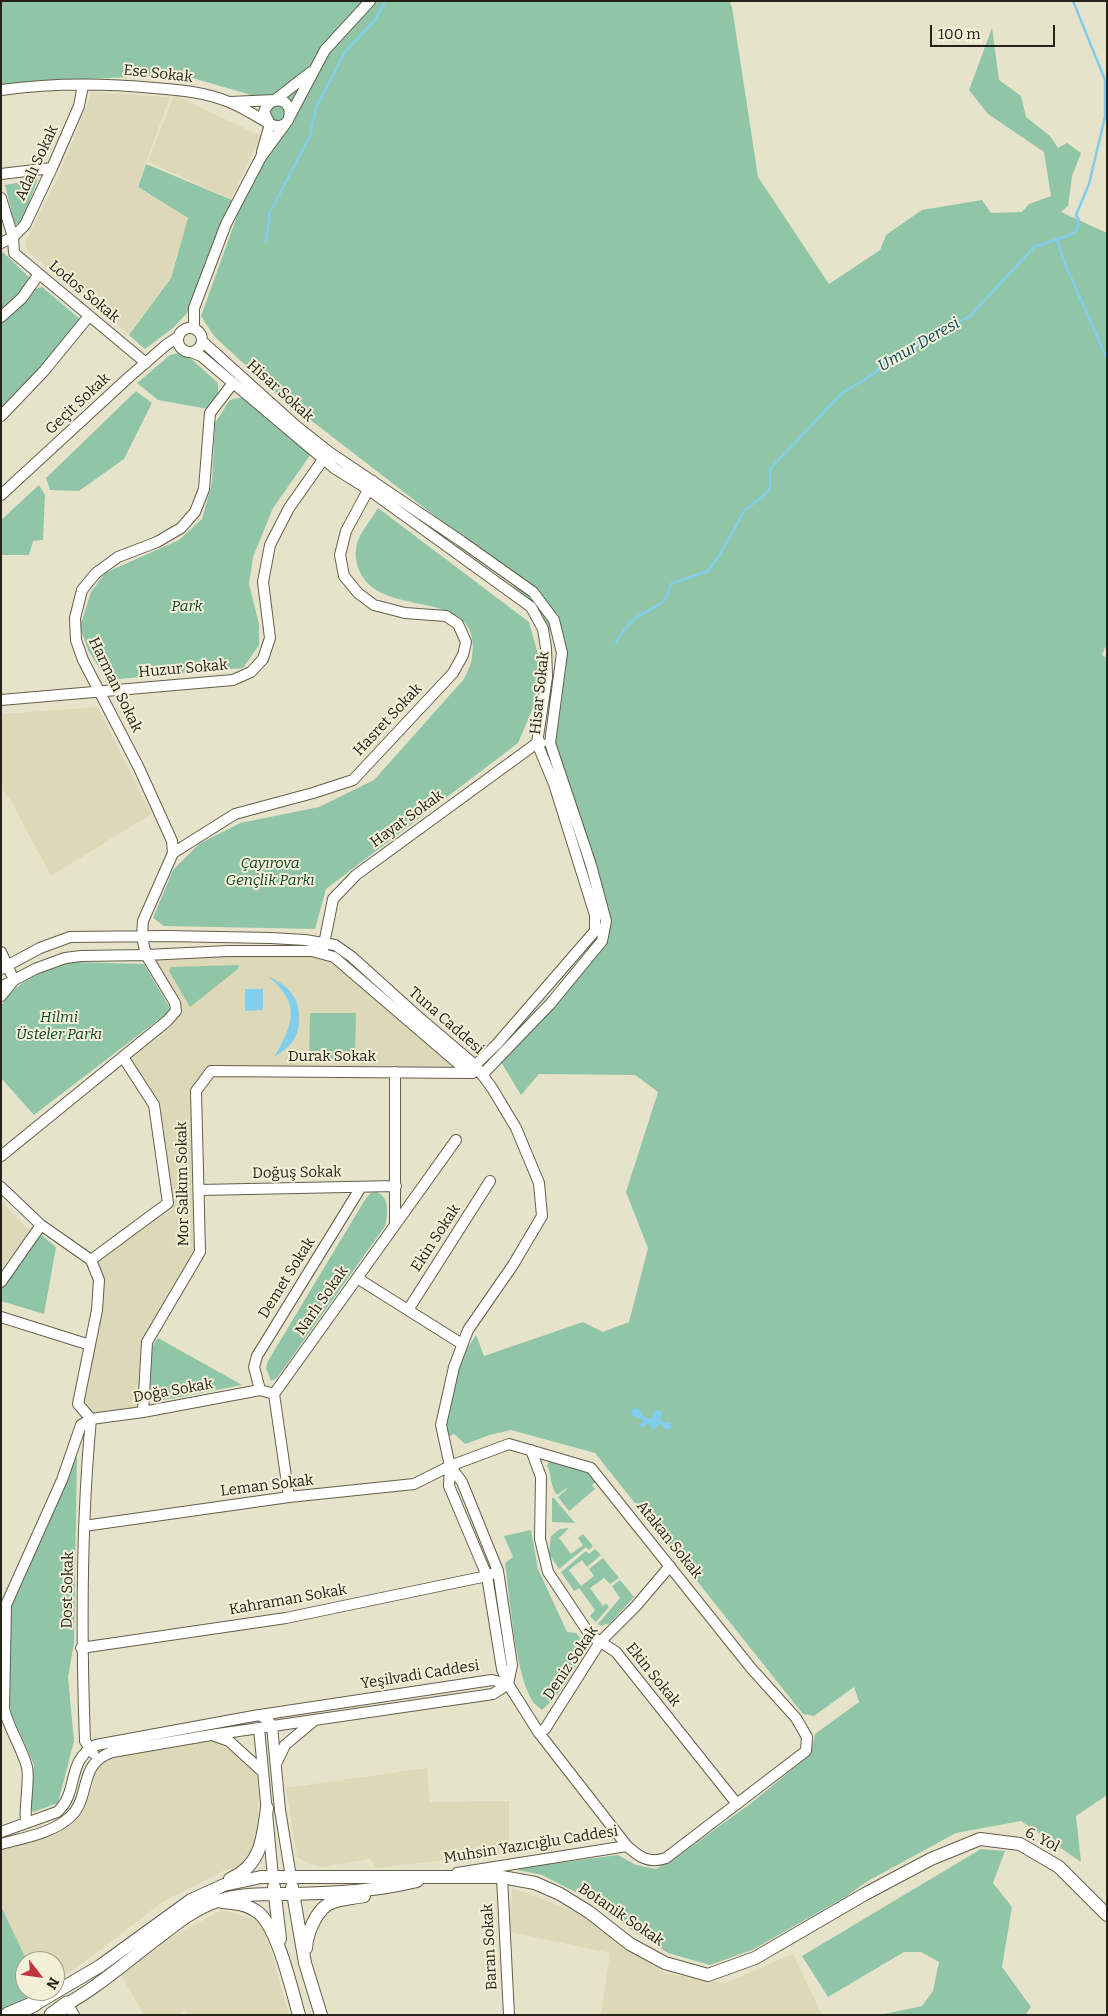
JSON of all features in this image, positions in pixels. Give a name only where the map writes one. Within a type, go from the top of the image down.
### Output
[{"type":"highway","points":[[8,2015],[34,2004]]},
{"type":"highway","points":[[52,2015],[71,2009]]},
{"type":"main road","points":[[200,1896],[222,1882],[242,1874],[257,1856],[263,1836],[267,1808]]},
{"type":"main road","name":"6. Yol","points":[[865,1894],[931,1859],[980,1839],[1020,1844],[1043,1857],[1059,1867],[1107,1915]]},
{"type":"main road","name":"Muhsin Yazıcığlu Caddesi","points":[[17,2015],[100,1966],[174,1911],[200,1896],[234,1882],[261,1877],[392,1876],[429,1878]]},
{"type":"main road","points":[[273,1877],[283,1962]]},
{"type":"main road","points":[[291,1877],[305,1963],[321,2015]]},
{"type":"main road","name":"Botanik Sokak","points":[[429,1878],[502,1877],[534,1883],[560,1894],[589,1912],[630,1944],[665,1963],[708,1975],[755,1958],[865,1894]]},
{"type":"main road","name":"Muhsin Yazıcığlu Caddesi","points":[[274,1894],[392,1888],[429,1878]]},
{"type":"main road","points":[[305,1963],[306,1938],[316,1917],[330,1902],[392,1888]]},
{"type":"main road","points":[[47,2015],[71,2009],[107,1978],[186,1917],[215,1902],[237,1895],[274,1894]]},
{"type":"main road","points":[[215,1902],[240,1904],[258,1911],[272,1929],[299,2015]]},
{"type":"street","points":[[194,328],[194,308],[226,224],[261,157],[288,120],[325,50],[370,1]]},
{"type":"street","points":[[261,157],[270,124],[264,112],[268,104],[314,70]]},
{"type":"street","name":"Ese Sokak","points":[[1,90],[49,84],[121,84],[201,93],[230,102],[270,124]]},
{"type":"street","name":"Adalı Sokak","points":[[1,243],[13,237],[25,225],[79,106],[83,84]]},
{"type":"street","points":[[230,102],[280,100],[287,105],[290,113],[288,120],[280,126],[270,124]]},
{"type":"street","points":[[1,174],[52,168]]},
{"type":"street","name":"Lodos Sokak","points":[[1,198],[13,237],[14,253],[146,363]]},
{"type":"street","points":[[1,317],[22,298],[39,274]]},
{"type":"street","points":[[1,416],[44,372],[89,316]]},
{"type":"street","points":[[190,327],[194,328],[200,332],[203,342],[197,350],[190,352],[182,349],[178,337],[182,330],[190,327]]},
{"type":"street","name":"Geçit Sokak","points":[[3,489],[166,345],[178,337]]},
{"type":"street","name":"Hisar Sokak","points":[[203,342],[295,425],[326,456]]},
{"type":"street","name":"Hisar Sokak","points":[[190,352],[201,356],[326,456],[533,592],[554,620],[562,653],[552,714],[550,743],[591,865],[606,921],[602,942],[551,1003],[482,1075]]},
{"type":"street","name":"Harman Sokak","points":[[173,853],[172,841],[139,768],[83,660],[76,640],[75,618],[82,590],[96,573],[118,557],[157,542],[181,528],[195,512],[204,489],[210,413],[233,383]]},
{"type":"street","name":"Huzur Sokak","points":[[1,700],[233,680],[251,672],[263,659],[270,638],[262,582],[270,546],[289,508],[326,456]]},
{"type":"street","name":"Hisar Sokak","points":[[371,486],[531,607],[543,629],[547,677],[537,743],[554,784],[595,915],[595,931],[497,1044],[472,1069]]},
{"type":"street","name":"Hasret Sokak","points":[[173,853],[235,814],[313,794],[353,780],[453,673],[463,655],[466,642],[458,624],[446,616],[405,613],[374,605],[358,593],[344,576],[340,555],[346,531],[371,486]]},
{"type":"street","points":[[537,743],[550,743]]},
{"type":"street","name":"Hayat Sokak","points":[[323,948],[332,899],[356,875],[537,743]]},
{"type":"street","points":[[1,1156],[167,1021],[176,1011],[176,1003],[146,955],[142,937],[143,921],[173,853]]},
{"type":"street","name":"Tuna Caddesi","points":[[4,967],[40,948],[70,937],[271,938],[305,940],[323,948]]},
{"type":"street","name":"Tuna Caddesi","points":[[1,987],[35,969],[65,958],[110,954],[146,955],[229,951],[312,951],[335,945],[352,957],[472,1069],[482,1075],[516,1128],[539,1183],[542,1216],[513,1265],[468,1330],[462,1344],[454,1367],[442,1425],[450,1466]]},
{"type":"street","points":[[1,952],[4,967],[14,980],[1,996]]},
{"type":"street","points":[[91,1260],[168,1203],[154,1105],[123,1057]]},
{"type":"street","name":"Durak Sokak","points":[[196,1091],[212,1071],[396,1072],[472,1069]]},
{"type":"street","points":[[395,1224],[396,1072]]},
{"type":"street","name":"Mor Salkım Sokak","points":[[143,1412],[147,1342],[200,1252],[196,1091]]},
{"type":"street","name":"Narlı Sokak","points":[[274,1394],[456,1140]]},
{"type":"street","name":"Ekin Sokak","points":[[408,1310],[490,1181]]},
{"type":"street","name":"Doğuş Sokak","points":[[198,1190],[396,1186]]},
{"type":"street","points":[[1,1187],[41,1225],[91,1260],[99,1280],[97,1310],[78,1404],[91,1419],[82,1425],[62,1480],[6,1605],[2,1693],[8,1724],[27,1769],[24,1811],[26,1823]]},
{"type":"street","name":"Demet Sokak","points":[[260,1390],[254,1367],[257,1356],[361,1187]]},
{"type":"street","points":[[1,1282],[41,1225]]},
{"type":"street","points":[[357,1278],[462,1344]]},
{"type":"street","points":[[1,1317],[90,1344]]},
{"type":"street","points":[[260,1390],[274,1394],[290,1497]]},
{"type":"street","name":"Doğa Sokak","points":[[91,1419],[143,1412],[260,1390]]},
{"type":"street","name":"Dost Sokak","points":[[89,1748],[85,1741],[81,1648],[86,1476],[91,1419]]},
{"type":"street","name":"Atakan Sokak","points":[[450,1466],[510,1444],[591,1468],[751,1668],[796,1718],[807,1737],[806,1750]]},
{"type":"street","name":"Ekin Sokak","points":[[531,1450],[540,1477],[540,1539],[548,1572],[590,1635],[616,1652],[737,1804]]},
{"type":"street","points":[[450,1466],[462,1482],[498,1571],[512,1666],[508,1684]]},
{"type":"street","points":[[450,1466],[449,1486],[487,1576],[502,1669],[508,1684],[539,1733],[626,1846]]},
{"type":"street","name":"Leman Sokak","points":[[84,1526],[290,1497],[414,1484],[450,1466]]},
{"type":"street","name":"Deniz Sokak","points":[[539,1733],[545,1729],[600,1642],[670,1566]]},
{"type":"street","name":"Kahraman Sokak","points":[[81,1648],[286,1618],[487,1576],[498,1571]]},
{"type":"street","name":"Yeşilvadi Caddesi","points":[[89,1748],[105,1743],[259,1715],[492,1680],[508,1684]]},
{"type":"street","name":"Yeşilvadi Caddesi","points":[[98,1758],[112,1752],[211,1734],[493,1694],[508,1684]]},
{"type":"street","points":[[259,1715],[268,1720],[272,1726],[280,1810],[291,1877]]},
{"type":"street","points":[[276,1765],[285,1745],[316,1719]]},
{"type":"street","points":[[258,1728],[273,1877]]},
{"type":"street","points":[[211,1734],[229,1741],[263,1772]]},
{"type":"street","points":[[1,1832],[57,1812],[64,1806],[68,1797],[77,1763],[89,1748],[98,1758],[91,1767],[80,1803],[71,1817],[51,1829],[1,1844]]},
{"type":"street","name":"Muhsin Yazıcığlu Caddesi","points":[[429,1878],[626,1846],[648,1860],[658,1861],[666,1858],[806,1750]]},
{"type":"street","name":"Baran Sokak","points":[[502,1877],[509,2015]]},
{"type":"shaded area","points":[[92,92],[170,97],[137,187],[188,219],[170,278],[129,334],[28,252],[25,243],[62,168]]},
{"type":"shaded area","points":[[174,95],[261,136],[231,199],[148,162]]},
{"type":"shaded area","points":[[98,707],[151,814],[51,876],[10,799],[1,789],[1,714]]},
{"type":"shaded area","points":[[230,950],[335,957],[470,1073],[212,1072],[197,1092],[200,1252],[147,1341],[143,1412],[91,1420],[78,1404],[100,1279],[91,1260],[168,1203],[154,1105],[122,1058],[176,1010],[144,954]]},
{"type":"shaded area","points":[[1,1201],[30,1231],[1,1270]]},
{"type":"shaded area","points":[[213,1741],[231,1750],[256,1773],[259,1793],[258,1828],[254,1854],[242,1867],[233,1871],[227,1869],[164,1901],[65,1975],[65,1951],[22,1951],[1,1906],[1,1848],[72,1824],[91,1793],[96,1768],[110,1756]]},
{"type":"shaded area","points":[[427,1768],[430,1802],[509,1801],[509,1853],[377,1868],[370,1859],[321,1867],[309,1864],[297,1857],[286,1788]]},
{"type":"shaded area","points":[[512,1889],[528,1893],[581,1915],[612,1939],[665,1973],[725,1983],[793,1954],[822,2015],[601,2015],[610,1953],[510,1932]]},
{"type":"shaded area","points":[[222,1910],[258,1920],[267,1937],[289,2015],[187,2015],[184,2011],[178,2015],[144,2015],[121,1975],[164,1941]]},
{"type":"green space","points":[[1,1],[729,1],[732,7],[758,177],[829,284],[880,250],[886,235],[922,210],[982,200],[991,213],[1022,212],[1029,204],[1051,196],[1044,152],[988,114],[969,90],[992,28],[999,80],[1021,96],[1026,117],[1050,136],[1058,148],[1067,143],[1081,153],[1072,176],[1068,206],[1061,212],[1107,233],[1107,643],[1102,655],[1107,658],[1107,1795],[1076,1816],[1081,1862],[1021,1821],[956,1833],[866,1882],[847,1896],[752,1950],[710,1965],[668,1953],[636,1933],[593,1901],[542,1875],[513,1869],[618,1855],[636,1865],[656,1869],[674,1859],[750,1804],[811,1754],[815,1734],[859,1702],[854,1687],[814,1716],[803,1714],[595,1453],[511,1430],[465,1444],[454,1434],[450,1436],[445,1425],[459,1362],[476,1335],[484,1356],[583,1322],[603,1332],[629,1322],[648,1248],[626,1192],[658,1092],[635,1075],[539,1074],[521,1095],[501,1062],[603,943],[606,920],[550,741],[558,640],[492,560],[273,391],[214,336],[201,316],[241,205],[274,135],[272,122],[248,94],[182,75],[83,79],[1,88]]},
{"type":"green space","points":[[146,164],[232,200],[206,260],[187,313],[173,328],[145,349],[129,335],[171,278],[188,218],[138,187]]},
{"type":"green space","points":[[38,179],[22,222],[15,224],[5,185]]},
{"type":"green space","points":[[1,253],[4,253],[31,279],[19,297],[1,313]]},
{"type":"green space","points":[[42,287],[80,319],[42,368],[1,409],[1,323],[35,289]]},
{"type":"green space","points":[[178,353],[188,356],[218,383],[218,394],[208,409],[158,400],[137,383],[170,355]]},
{"type":"green space","points":[[136,391],[152,403],[124,459],[79,491],[50,490],[46,478]]},
{"type":"green space","name":"Park","points":[[243,397],[311,454],[273,508],[253,557],[249,584],[259,624],[259,645],[243,668],[107,680],[88,650],[80,627],[91,592],[105,573],[179,540],[202,519],[212,483],[215,423],[230,400]]},
{"type":"green space","points":[[39,485],[45,495],[43,540],[33,541],[29,555],[1,555],[1,520]]},
{"type":"green space","name":"Çayırova Gençlik Parkı","points":[[378,508],[529,622],[539,658],[536,701],[518,743],[326,889],[315,929],[164,926],[153,918],[173,870],[199,844],[240,823],[319,807],[374,780],[464,679],[472,658],[472,635],[463,621],[448,611],[390,596],[373,588],[361,574],[356,559],[357,544],[363,530]]},
{"type":"green space","name":"Hilmi Üsteler Parkı","points":[[72,962],[144,964],[171,1010],[34,1115],[1,1078],[1,1006],[8,996],[23,982],[41,973]]},
{"type":"green space","points":[[239,965],[238,969],[190,1007],[169,971],[171,967]]},
{"type":"green space","points":[[310,1013],[356,1013],[355,1059],[309,1059]]},
{"type":"green space","points":[[376,1192],[384,1197],[386,1202],[387,1217],[385,1226],[277,1378],[271,1381],[266,1368],[268,1361],[366,1198],[371,1193]]},
{"type":"green space","points":[[40,1234],[56,1247],[44,1314],[1,1301],[1,1290]]},
{"type":"green space","points":[[158,1338],[242,1385],[158,1401],[151,1396],[150,1358],[151,1350]]},
{"type":"green space","points":[[77,1455],[74,1643],[68,1677],[74,1741],[58,1803],[33,1812],[30,1807],[34,1765],[12,1715],[9,1701],[10,1607]]},
{"type":"green space","points":[[552,1457],[585,1467],[598,1480],[592,1485],[595,1489],[569,1511],[558,1497],[567,1488],[557,1495],[553,1488],[547,1465]]},
{"type":"green space","points":[[552,1498],[554,1498],[575,1523],[552,1522]]},
{"type":"green space","points":[[569,1528],[559,1538],[571,1554],[583,1545],[578,1538],[583,1534],[593,1546],[589,1550],[586,1547],[559,1569],[549,1554],[551,1536],[560,1529]]},
{"type":"green space","points":[[531,1530],[538,1569],[567,1632],[576,1633],[586,1645],[568,1680],[542,1710],[533,1702],[522,1674],[514,1636],[505,1563],[513,1557],[504,1536]]},
{"type":"green space","points":[[595,1549],[601,1555],[587,1567],[582,1560],[569,1570],[581,1586],[594,1576],[589,1569],[603,1558],[619,1578],[610,1584],[604,1578],[590,1588],[603,1606],[606,1603],[609,1607],[596,1622],[590,1616],[595,1610],[579,1588],[574,1591],[561,1572],[586,1551],[589,1554]]},
{"type":"green space","points":[[620,1580],[634,1597],[610,1623],[601,1626],[598,1624],[620,1598],[612,1586]]},
{"type":"green space","points":[[981,1849],[1005,1851],[993,1883],[1012,1907],[1002,1967],[1031,2007],[1025,2015],[880,2015],[922,2006],[933,1991],[939,1962],[921,1952],[904,1952],[828,1997],[802,1956]]},
{"type":"green space","points":[[1,1906],[22,1951],[15,1951],[15,2001],[20,2001],[1,2011]]},
{"type":"water","points":[[268,976],[287,988],[298,1005],[299,1012],[299,1026],[295,1037],[288,1047],[274,1057],[290,1024],[291,1014],[286,995]]},
{"type":"water","points":[[245,989],[263,989],[263,1010],[245,1011]]},
{"type":"water","points":[[636,1408],[639,1409],[643,1416],[649,1419],[655,1411],[660,1410],[662,1414],[661,1420],[664,1423],[669,1422],[672,1427],[668,1430],[658,1424],[653,1429],[648,1423],[642,1428],[640,1426],[643,1420],[633,1416],[631,1413]]},
{"type":"waterway","points":[[266,242],[270,212],[310,136],[316,108],[345,52],[376,19],[385,1]]},
{"type":"waterway","name":"Umur Deresi","points":[[616,642],[633,620],[665,599],[671,584],[708,571],[745,510],[770,488],[770,469],[842,393],[872,375],[896,356],[970,316],[1034,247],[1070,235],[1077,230],[1079,220],[1076,215],[1089,184],[1105,117],[1105,80],[1073,1]]},
{"type":"waterway","points":[[1057,240],[1063,259],[1107,359]]}]
